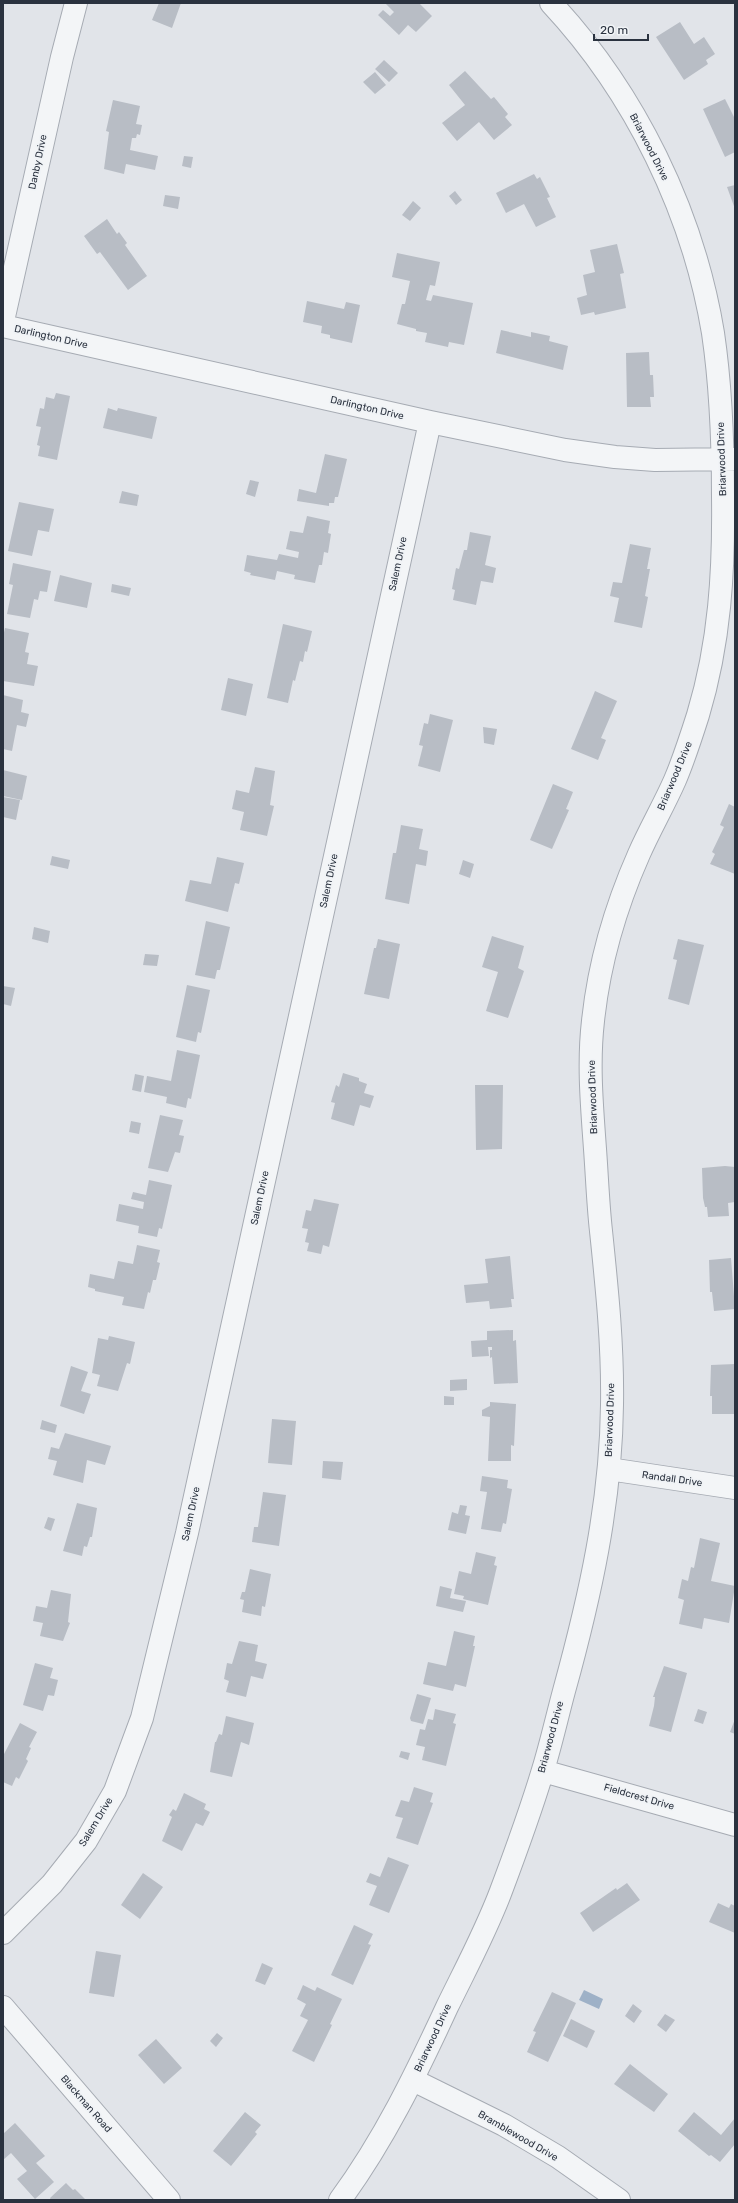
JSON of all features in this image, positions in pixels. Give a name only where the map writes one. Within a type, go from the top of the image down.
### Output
[{"type":"street","name":"Danby Drive","points":[[3,321],[62,57],[76,3]]},
{"type":"street","name":"Briarwood Drive","points":[[340,2200],[369,2158],[413,2080],[484,1931],[501,1891],[543,1771],[597,1560],[609,1469],[612,1410],[612,1345],[599,1211],[592,1111],[591,1053],[593,1018],[606,952],[618,911],[642,848],[672,786],[687,748],[711,671],[718,626],[723,575],[729,460],[712,333],[699,273],[680,214],[661,167],[631,111],[589,48],[551,3]]},
{"type":"street","name":"Darlington Drive","points":[[3,326],[430,422],[565,450],[615,457],[681,460],[729,460]]},
{"type":"street","name":"Salem Drive","points":[[3,1933],[52,1884],[86,1841],[115,1791],[142,1718],[187,1534],[430,422]]},
{"type":"street","name":"Randall Drive","points":[[609,1469],[735,1488]]},
{"type":"street","name":"Fieldcrest Drive","points":[[543,1771],[735,1825]]},
{"type":"street","name":"Blackman Road","points":[[3,2007],[169,2200]]},
{"type":"street","name":"Bramblewood Drive","points":[[413,2080],[511,2129],[558,2158],[619,2200]]},
{"type":"water","points":[[584,1990],[603,1999],[599,2009],[579,2000]]},
{"type":"building","points":[[159,3],[181,3],[172,28],[152,20]]},
{"type":"building","points":[[385,3],[419,3],[432,16],[416,32],[408,25],[399,35],[378,15],[383,10],[390,16],[394,12]]},
{"type":"building","points":[[680,22],[694,44],[704,37],[715,54],[706,60],[708,64],[684,80],[656,37]]},
{"type":"building","points":[[384,60],[398,73],[389,82],[375,69]]},
{"type":"building","points":[[465,71],[491,99],[494,97],[508,114],[505,117],[512,125],[494,140],[479,122],[457,141],[442,123],[465,105],[449,85]]},
{"type":"building","points":[[375,72],[386,85],[375,94],[363,82]]},
{"type":"building","points":[[725,99],[735,119],[735,152],[725,157],[703,109]]},
{"type":"building","points":[[113,100],[140,106],[136,124],[142,125],[140,135],[137,134],[136,138],[132,138],[130,150],[158,156],[155,170],[126,164],[124,174],[104,169],[109,132],[106,131]]},
{"type":"building","points":[[184,156],[193,157],[191,168],[182,166]]},
{"type":"building","points":[[534,174],[537,179],[540,177],[550,197],[547,198],[556,217],[536,227],[524,204],[506,213],[496,193]]},
{"type":"building","points":[[735,185],[735,209],[727,187]]},
{"type":"building","points":[[455,191],[462,200],[456,205],[449,196]]},
{"type":"building","points":[[165,195],[180,197],[178,209],[163,206]]},
{"type":"building","points":[[413,201],[421,208],[410,221],[402,215]]},
{"type":"building","points":[[107,219],[117,234],[119,232],[127,243],[125,245],[147,276],[128,290],[100,252],[97,254],[84,236]]},
{"type":"building","points":[[617,244],[624,273],[620,274],[626,308],[595,315],[594,312],[581,315],[577,298],[587,295],[583,275],[595,272],[590,250]]},
{"type":"building","points":[[397,253],[440,262],[435,286],[430,285],[426,300],[431,301],[433,295],[473,303],[464,345],[449,342],[448,347],[425,342],[427,333],[416,331],[416,329],[397,324],[402,304],[405,304],[410,281],[392,277]]},
{"type":"building","points":[[307,301],[344,309],[346,302],[360,305],[352,343],[330,338],[330,335],[321,333],[322,326],[303,322]]},
{"type":"building","points":[[501,330],[531,337],[531,332],[550,336],[549,341],[568,346],[563,370],[496,353]]},
{"type":"building","points":[[649,352],[650,375],[653,375],[654,397],[650,397],[651,407],[627,407],[626,353]]},
{"type":"building","points":[[56,393],[70,396],[57,460],[38,456],[40,446],[37,445],[41,427],[36,426],[40,408],[44,409],[46,397],[54,399]]},
{"type":"building","points":[[108,408],[117,411],[118,408],[157,417],[152,439],[103,428]]},
{"type":"building","points":[[325,454],[347,459],[338,497],[335,497],[334,503],[329,503],[329,506],[297,501],[299,489],[316,493]]},
{"type":"building","points":[[250,480],[259,482],[255,497],[246,494]]},
{"type":"building","points":[[122,491],[139,495],[137,506],[119,503]]},
{"type":"building","points":[[19,502],[54,509],[49,532],[38,530],[32,556],[8,551]]},
{"type":"building","points":[[307,516],[330,521],[328,533],[331,534],[328,553],[324,552],[322,565],[319,565],[315,583],[294,579],[295,575],[277,571],[275,580],[250,575],[251,573],[244,571],[247,555],[277,560],[279,554],[298,558],[299,552],[286,549],[290,531],[303,533]]},
{"type":"building","points":[[470,532],[491,536],[485,565],[496,568],[493,583],[481,581],[476,605],[453,600],[455,590],[452,589],[456,568],[459,569],[464,550],[467,550]]},
{"type":"building","points":[[630,544],[651,548],[647,569],[650,569],[645,596],[648,597],[642,628],[614,622],[619,598],[610,596],[613,582],[622,583]]},
{"type":"building","points":[[13,563],[51,571],[47,592],[40,591],[38,600],[34,599],[30,618],[7,614],[13,585],[9,584]]},
{"type":"building","points":[[60,575],[92,583],[87,608],[54,601]]},
{"type":"building","points":[[112,584],[131,588],[129,596],[111,592]]},
{"type":"building","points":[[283,624],[312,631],[307,652],[305,651],[303,662],[300,661],[295,681],[293,680],[288,703],[267,698]]},
{"type":"building","points":[[5,628],[29,633],[25,652],[29,653],[27,664],[38,666],[34,686],[3,681],[3,637]]},
{"type":"building","points":[[228,678],[253,684],[246,716],[221,710]]},
{"type":"building","points":[[595,691],[617,701],[601,738],[606,740],[598,760],[571,749]]},
{"type":"building","points":[[3,695],[23,700],[21,712],[29,714],[26,727],[17,725],[12,751],[3,749]]},
{"type":"building","points":[[430,714],[453,720],[440,772],[418,766],[423,746],[419,745],[424,723],[428,724]]},
{"type":"building","points":[[483,727],[497,729],[494,745],[484,743]]},
{"type":"building","points":[[255,767],[275,771],[270,805],[274,806],[267,836],[240,830],[244,812],[232,809],[236,790],[249,793]]},
{"type":"building","points":[[3,770],[27,776],[22,800],[3,796]]},
{"type":"building","points":[[553,784],[573,792],[566,809],[569,810],[552,849],[530,840]]},
{"type":"building","points":[[3,797],[20,800],[16,820],[3,817]]},
{"type":"building","points":[[729,804],[735,807],[735,874],[710,864],[715,854],[712,852],[724,827],[720,825]]},
{"type":"building","points":[[401,825],[423,829],[419,849],[428,851],[426,866],[416,864],[409,904],[385,899],[393,853],[396,853]]},
{"type":"building","points":[[52,856],[70,860],[68,869],[50,865]]},
{"type":"building","points":[[217,857],[244,863],[239,884],[235,883],[228,912],[185,901],[190,880],[211,884]]},
{"type":"building","points":[[463,860],[474,864],[470,878],[459,874]]},
{"type":"building","points":[[206,921],[230,927],[220,970],[217,970],[215,979],[195,975]]},
{"type":"building","points":[[34,927],[50,931],[48,943],[32,939]]},
{"type":"building","points":[[492,936],[524,946],[518,968],[524,971],[508,1018],[486,1011],[498,972],[482,967]]},
{"type":"building","points":[[378,939],[400,944],[389,999],[364,994],[374,948],[376,948]]},
{"type":"building","points":[[678,939],[704,945],[689,1005],[668,999],[677,960],[673,959]]},
{"type":"building","points":[[145,954],[159,955],[157,966],[143,965]]},
{"type":"building","points":[[187,985],[210,990],[201,1033],[198,1032],[196,1042],[176,1037]]},
{"type":"building","points":[[3,986],[15,988],[11,1006],[3,1004]]},
{"type":"building","points":[[177,1050],[200,1055],[191,1099],[188,1098],[186,1108],[166,1103],[167,1097],[144,1092],[147,1076],[171,1081]]},
{"type":"building","points":[[343,1073],[359,1078],[359,1081],[367,1084],[364,1093],[374,1096],[370,1108],[360,1105],[354,1126],[331,1119],[335,1103],[331,1102],[336,1085],[339,1087]]},
{"type":"building","points":[[135,1074],[144,1076],[141,1092],[132,1090]]},
{"type":"building","points":[[475,1085],[503,1085],[502,1149],[476,1150]]},
{"type":"building","points":[[160,1115],[183,1120],[179,1135],[184,1136],[180,1153],[175,1152],[168,1172],[148,1168]]},
{"type":"building","points":[[131,1121],[141,1123],[139,1134],[129,1132]]},
{"type":"building","points":[[725,1166],[735,1167],[735,1202],[728,1203],[729,1216],[708,1217],[707,1207],[705,1207],[703,1198],[702,1168]]},
{"type":"building","points":[[149,1180],[172,1185],[162,1229],[159,1228],[157,1237],[138,1233],[139,1226],[116,1221],[119,1204],[143,1209],[144,1202],[131,1199],[133,1192],[146,1195]]},
{"type":"building","points":[[314,1199],[339,1204],[329,1247],[323,1245],[321,1254],[307,1251],[309,1243],[305,1242],[308,1229],[302,1228],[306,1210],[311,1211]]},
{"type":"building","points":[[137,1245],[160,1250],[157,1262],[160,1263],[156,1280],[153,1280],[150,1293],[148,1292],[144,1309],[122,1305],[124,1297],[95,1291],[95,1289],[88,1287],[90,1274],[114,1279],[118,1261],[133,1264]]},
{"type":"building","points":[[510,1256],[514,1299],[511,1299],[512,1307],[490,1309],[489,1301],[466,1303],[464,1285],[488,1283],[485,1259]]},
{"type":"building","points":[[731,1258],[735,1309],[714,1311],[712,1292],[710,1292],[709,1260]]},
{"type":"building","points":[[513,1330],[513,1341],[516,1340],[518,1383],[494,1384],[492,1357],[490,1358],[490,1350],[492,1350],[492,1347],[488,1347],[489,1356],[472,1357],[471,1341],[487,1340],[487,1331]]},
{"type":"building","points":[[109,1336],[135,1342],[130,1364],[127,1363],[118,1391],[97,1386],[100,1375],[92,1373],[98,1338],[108,1340]]},
{"type":"building","points":[[735,1364],[735,1414],[712,1414],[712,1396],[710,1396],[711,1365]]},
{"type":"building","points":[[71,1366],[88,1372],[81,1391],[91,1394],[84,1414],[60,1406]]},
{"type":"building","points":[[467,1379],[467,1390],[450,1391],[450,1380]]},
{"type":"building","points":[[444,1396],[454,1397],[454,1405],[444,1405]]},
{"type":"building","points":[[490,1402],[516,1404],[514,1446],[511,1445],[511,1461],[488,1461],[490,1417],[482,1416],[482,1410],[490,1406]]},
{"type":"building","points":[[272,1419],[296,1421],[292,1465],[268,1463]]},
{"type":"building","points":[[42,1420],[57,1425],[55,1433],[40,1429]]},
{"type":"building","points":[[65,1433],[111,1446],[105,1465],[87,1460],[83,1483],[53,1475],[57,1461],[48,1459],[51,1447],[59,1449]]},
{"type":"building","points":[[323,1461],[343,1462],[341,1480],[322,1478]]},
{"type":"building","points":[[482,1476],[508,1480],[507,1488],[512,1489],[506,1524],[503,1523],[501,1532],[481,1529],[487,1492],[480,1491]]},
{"type":"building","points":[[263,1492],[286,1495],[279,1546],[252,1542],[254,1527],[258,1527]]},
{"type":"building","points":[[77,1503],[97,1508],[92,1537],[90,1537],[87,1547],[84,1546],[82,1556],[63,1551]]},
{"type":"building","points":[[460,1505],[467,1506],[465,1515],[470,1516],[466,1534],[448,1530],[452,1512],[458,1514]]},
{"type":"building","points":[[48,1517],[55,1519],[51,1531],[44,1528]]},
{"type":"building","points":[[700,1538],[720,1543],[711,1581],[735,1586],[729,1623],[704,1618],[702,1629],[679,1624],[684,1600],[678,1598],[682,1579],[688,1581],[691,1567],[694,1568]]},
{"type":"building","points":[[476,1552],[496,1557],[494,1565],[497,1566],[488,1605],[463,1599],[464,1596],[454,1594],[459,1571],[471,1574]]},
{"type":"building","points":[[250,1569],[271,1574],[265,1607],[262,1606],[261,1616],[242,1612],[244,1600],[240,1599],[242,1592],[245,1592]]},
{"type":"building","points":[[440,1586],[452,1589],[450,1598],[466,1601],[463,1612],[436,1606]]},
{"type":"building","points":[[51,1590],[71,1594],[68,1622],[70,1623],[63,1641],[40,1636],[43,1623],[33,1621],[36,1606],[47,1608]]},
{"type":"building","points":[[454,1631],[475,1636],[473,1646],[475,1646],[466,1687],[455,1684],[453,1691],[423,1684],[428,1662],[446,1666]]},
{"type":"building","points":[[239,1641],[258,1645],[255,1661],[267,1664],[263,1679],[251,1676],[246,1697],[226,1692],[229,1681],[224,1679],[227,1663],[232,1664]]},
{"type":"building","points":[[35,1663],[53,1668],[50,1678],[58,1680],[54,1696],[48,1695],[43,1711],[23,1705]]},
{"type":"building","points":[[664,1666],[687,1673],[671,1732],[649,1726],[654,1706],[655,1697],[653,1697]]},
{"type":"building","points":[[417,1694],[431,1698],[423,1724],[411,1721],[410,1718]]},
{"type":"building","points":[[435,1709],[456,1714],[453,1723],[456,1724],[446,1766],[422,1760],[425,1747],[416,1745],[420,1729],[425,1730],[428,1719],[433,1720]]},
{"type":"building","points":[[698,1709],[707,1712],[703,1724],[694,1721]]},
{"type":"building","points":[[226,1716],[254,1723],[249,1745],[241,1742],[232,1777],[210,1772],[215,1742],[219,1734],[222,1735]]},
{"type":"building","points":[[735,1719],[735,1734],[730,1732]]},
{"type":"building","points":[[20,1723],[37,1732],[29,1747],[31,1748],[26,1759],[28,1761],[19,1779],[16,1777],[12,1786],[3,1782],[3,1756]]},
{"type":"building","points":[[401,1751],[410,1753],[408,1760],[399,1757]]},
{"type":"building","points":[[414,1787],[433,1793],[430,1802],[433,1803],[418,1845],[396,1838],[403,1818],[395,1816],[401,1800],[409,1802]]},
{"type":"building","points":[[184,1793],[206,1804],[204,1809],[210,1812],[203,1826],[196,1823],[182,1851],[162,1841],[172,1817],[169,1815],[173,1809],[176,1811]]},
{"type":"building","points":[[388,1857],[409,1865],[389,1913],[369,1905],[377,1886],[366,1882],[370,1873],[380,1877]]},
{"type":"building","points":[[143,1873],[163,1887],[140,1919],[121,1905]]},
{"type":"building","points":[[627,1883],[640,1900],[593,1932],[580,1913],[616,1888],[617,1890]]},
{"type":"building","points":[[718,1903],[729,1908],[731,1904],[735,1906],[735,1933],[709,1922]]},
{"type":"building","points":[[354,1925],[373,1934],[368,1944],[371,1945],[353,1985],[331,1975]]},
{"type":"building","points":[[96,1951],[121,1955],[114,1997],[89,1993]]},
{"type":"building","points":[[262,1963],[273,1968],[265,1985],[255,1981]]},
{"type":"building","points":[[303,1985],[315,1991],[317,1987],[342,1999],[330,2024],[332,2025],[314,2062],[292,2051],[308,2020],[300,2016],[306,2004],[297,1999]]},
{"type":"building","points":[[552,1992],[576,2003],[548,2062],[527,2052],[536,2032],[533,2031]]},
{"type":"building","points":[[633,2004],[642,2011],[634,2023],[625,2016]]},
{"type":"building","points":[[665,2014],[675,2020],[666,2032],[657,2025]]},
{"type":"building","points":[[571,2019],[595,2031],[587,2048],[563,2036]]},
{"type":"building","points":[[217,2033],[223,2038],[216,2047],[210,2041]]},
{"type":"building","points":[[156,2039],[182,2068],[164,2084],[138,2055]]},
{"type":"building","points":[[630,2064],[668,2094],[654,2112],[614,2084]]},
{"type":"building","points":[[245,2112],[261,2125],[255,2132],[257,2134],[231,2166],[213,2151]]},
{"type":"building","points":[[694,2112],[721,2135],[735,2118],[735,2144],[720,2162],[711,2155],[709,2156],[678,2131]]},
{"type":"building","points":[[15,2123],[45,2156],[36,2163],[54,2182],[35,2199],[17,2179],[27,2171],[11,2153],[3,2160],[3,2134]]},
{"type":"building","points":[[66,2183],[73,2190],[75,2189],[86,2200],[51,2200],[50,2198]]}]
